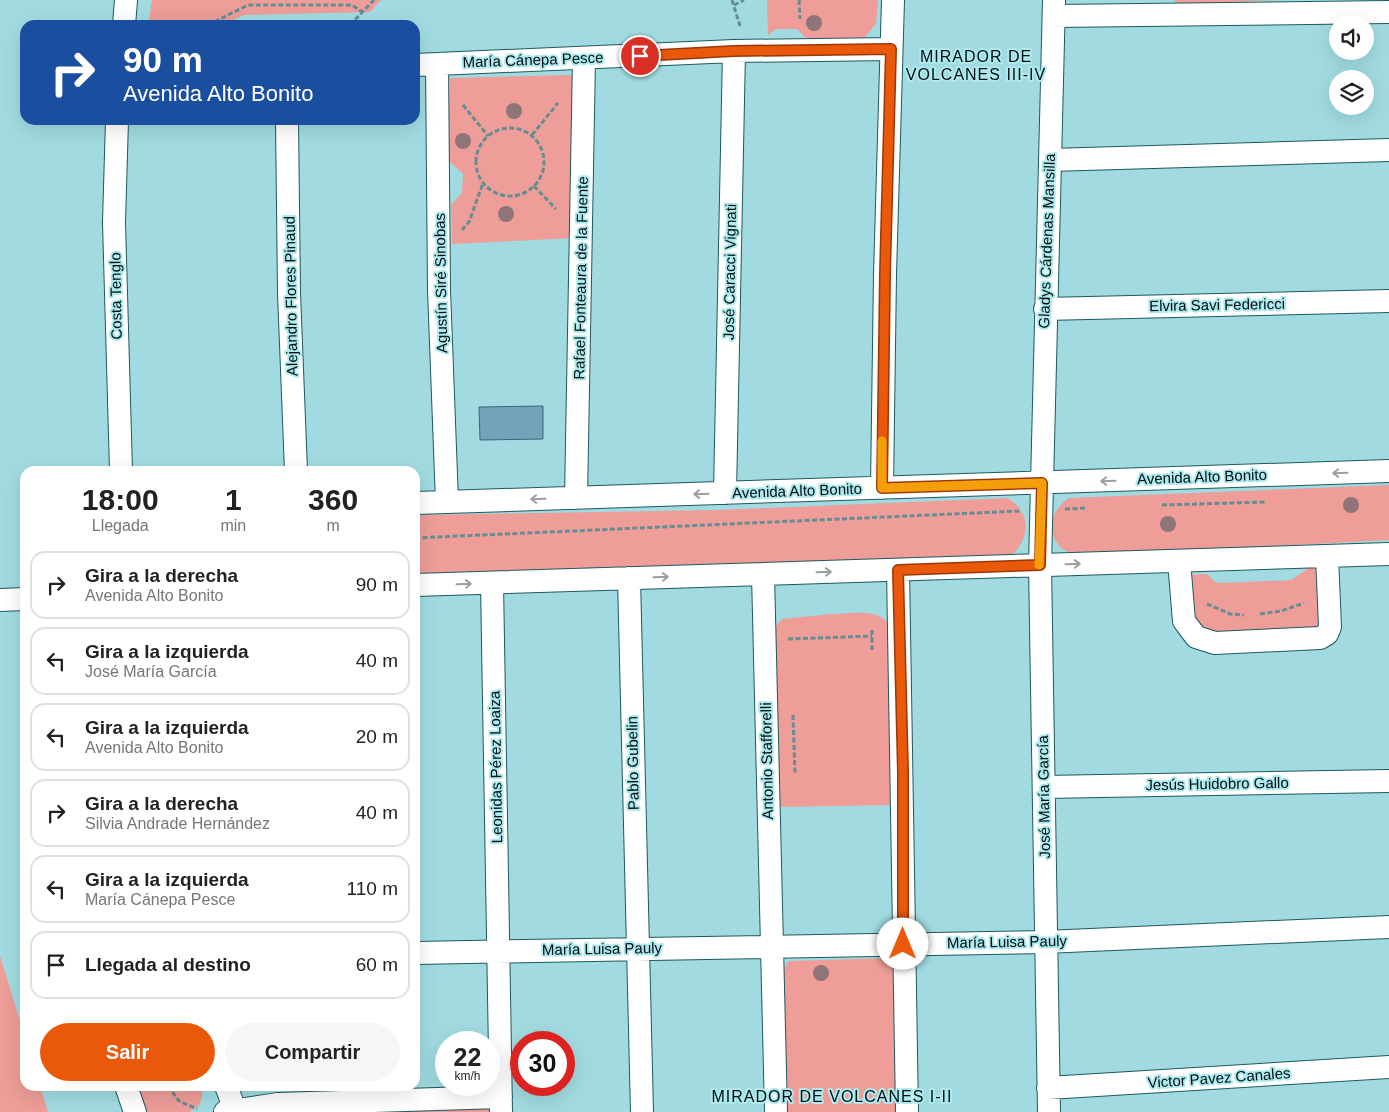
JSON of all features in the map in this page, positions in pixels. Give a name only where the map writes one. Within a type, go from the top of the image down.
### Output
[{"type":"street","points":[[124,20],[126,0]]},
{"type":"street","points":[[882,488],[885,274],[893,0]]},
{"type":"street","points":[[1054,8],[1389,12]]},
{"type":"street","name":"Gladys Cárdenas Mansilla","points":[[1042,483],[1054,8]]},
{"type":"street","name":"María Cánepa Pesce","points":[[420,65],[584,59],[737,40],[891,49]]},
{"type":"street","name":"José Caracci Vignati","points":[[725,493],[737,40]]},
{"type":"street","name":"Rafael Fonteaura de la Fuente","points":[[576,498],[584,59]]},
{"type":"street","name":"Agustín Siré Sinobas","points":[[437,64],[440,231],[439,290],[447,502]]},
{"type":"street","name":"Costa Tenglo","points":[[117,125],[114,222],[121,466]]},
{"type":"street","name":"Alejandro Flores Pinaud","points":[[287,125],[289,293],[296,466]]},
{"type":"street","points":[[1050,160],[1389,150]]},
{"type":"street","name":"Elvira Savi Federicci","points":[[1045,309],[1389,301]]},
{"type":"street","name":"Avenida Alto Bonito","points":[[420,503],[1389,471]]},
{"type":"street","name":"José María García","points":[[1042,483],[1040,565],[1049,1112]]},
{"type":"street","points":[[420,585],[1389,554]]},
{"type":"street","points":[[1179,560],[1184,621],[1196,638],[1215,643],[1320,638],[1328,634],[1330,627],[1327,556]]},
{"type":"street","points":[[898,570],[903,773],[903,944],[907,1112]]},
{"type":"street","name":"Antonio Stafforelli","points":[[763,574],[776,1112]]},
{"type":"street","name":"Pablo Gubelin","points":[[629,578],[642,1112]]},
{"type":"street","name":"Leonidas Pérez Loaiza","points":[[492,583],[501,1104]]},
{"type":"street","points":[[0,600],[20,599]]},
{"type":"street","name":"Jesús Huidobro Gallo","points":[[1044,787],[1389,781]]},
{"type":"street","name":"María Luisa Pauly","points":[[420,953],[638,947],[771,947],[1045,942],[1389,927]]},
{"type":"street","name":"Victor Pavez Canales","points":[[1048,1088],[1389,1067]]},
{"type":"street","points":[[128,1091],[135,1112]]},
{"type":"street","points":[[227,1091],[232,1111],[278,1104],[501,1104]]},
{"type":"path","points":[[355,20],[374,0]]},
{"type":"path","points":[[732,0],[737,40]]},
{"type":"path","points":[[734,5],[744,0]]},
{"type":"path","points":[[799,0],[800,19]]},
{"type":"path","points":[[218,20],[248,5],[352,6],[362,12]]},
{"type":"path","points":[[459,100],[488,136]]},
{"type":"path","points":[[532,135],[559,101]]},
{"type":"path","points":[[507,128],[520,130],[532,135],[540,145],[544,157],[541,176],[534,186],[524,194],[511,196],[493,192],[483,183],[477,172],[476,158],[480,146],[488,136],[507,128]]},
{"type":"path","points":[[440,231],[466,228],[483,183]]},
{"type":"path","points":[[1153,506],[1274,502]]},
{"type":"path","points":[[420,538],[1092,508]]},
{"type":"path","points":[[1255,614],[1287,609],[1309,600]]},
{"type":"path","points":[[1203,602],[1230,614],[1246,615]]},
{"type":"path","points":[[764,640],[872,636]]},
{"type":"path","points":[[172,1091],[179,1101],[197,1109]]},
{"type":"shaded area","points":[[152,0],[381,0],[370,12],[244,15],[234,20],[149,20]]},
{"type":"shaded area","points":[[767,0],[878,0],[876,24],[864,38],[809,41],[797,29],[776,29],[768,35]]},
{"type":"shaded area","points":[[1175,0],[1280,0],[1175,4]]},
{"type":"shaded area","points":[[570,75],[576,79],[574,238],[452,244],[451,205],[462,193],[463,174],[448,160],[450,78]]},
{"type":"shaded area","points":[[1389,485],[1389,540],[1080,556],[1069,553],[1061,547],[1055,540],[1052,532],[1055,514],[1060,505],[1069,498]]},
{"type":"shaded area","points":[[1007,498],[1021,510],[1026,526],[1022,542],[1011,556],[420,574],[420,515],[717,510]]},
{"type":"shaded area","points":[[1310,567],[1318,568],[1323,629],[1209,639],[1196,629],[1189,575],[1207,574],[1215,582],[1221,583],[1291,580]]},
{"type":"shaded area","points":[[831,614],[871,614],[884,619],[889,625],[894,805],[777,807],[774,628],[782,619]]},
{"type":"shaded area","points":[[0,956],[20,1021],[20,1091],[42,1091],[48,1112],[0,1112]]},
{"type":"shaded area","points":[[889,958],[895,968],[901,1112],[784,1112],[784,968],[789,961]]},
{"type":"shaded area","points":[[135,1091],[202,1091],[201,1102],[189,1112],[142,1112]]},
{"type":"shaded area","points":[[488,1105],[490,1112],[273,1112]]},
{"type":"building","points":[[543,406],[543,439],[480,440],[479,407]]},
{"type":"slow traffic","points":[[882,441],[882,488],[1042,483],[1039,565]]},
{"type":"district","name":"MIRADOR DE VOLCANES III-IV","points":[[976,65]]},
{"type":"district","name":"MIRADOR DE VOLCANES I-II","points":[[832,1096]]},
{"type":"route","points":[[640,56],[734,51],[891,49],[882,488],[1042,483],[1040,565],[898,570],[903,773],[903,944]]}]
